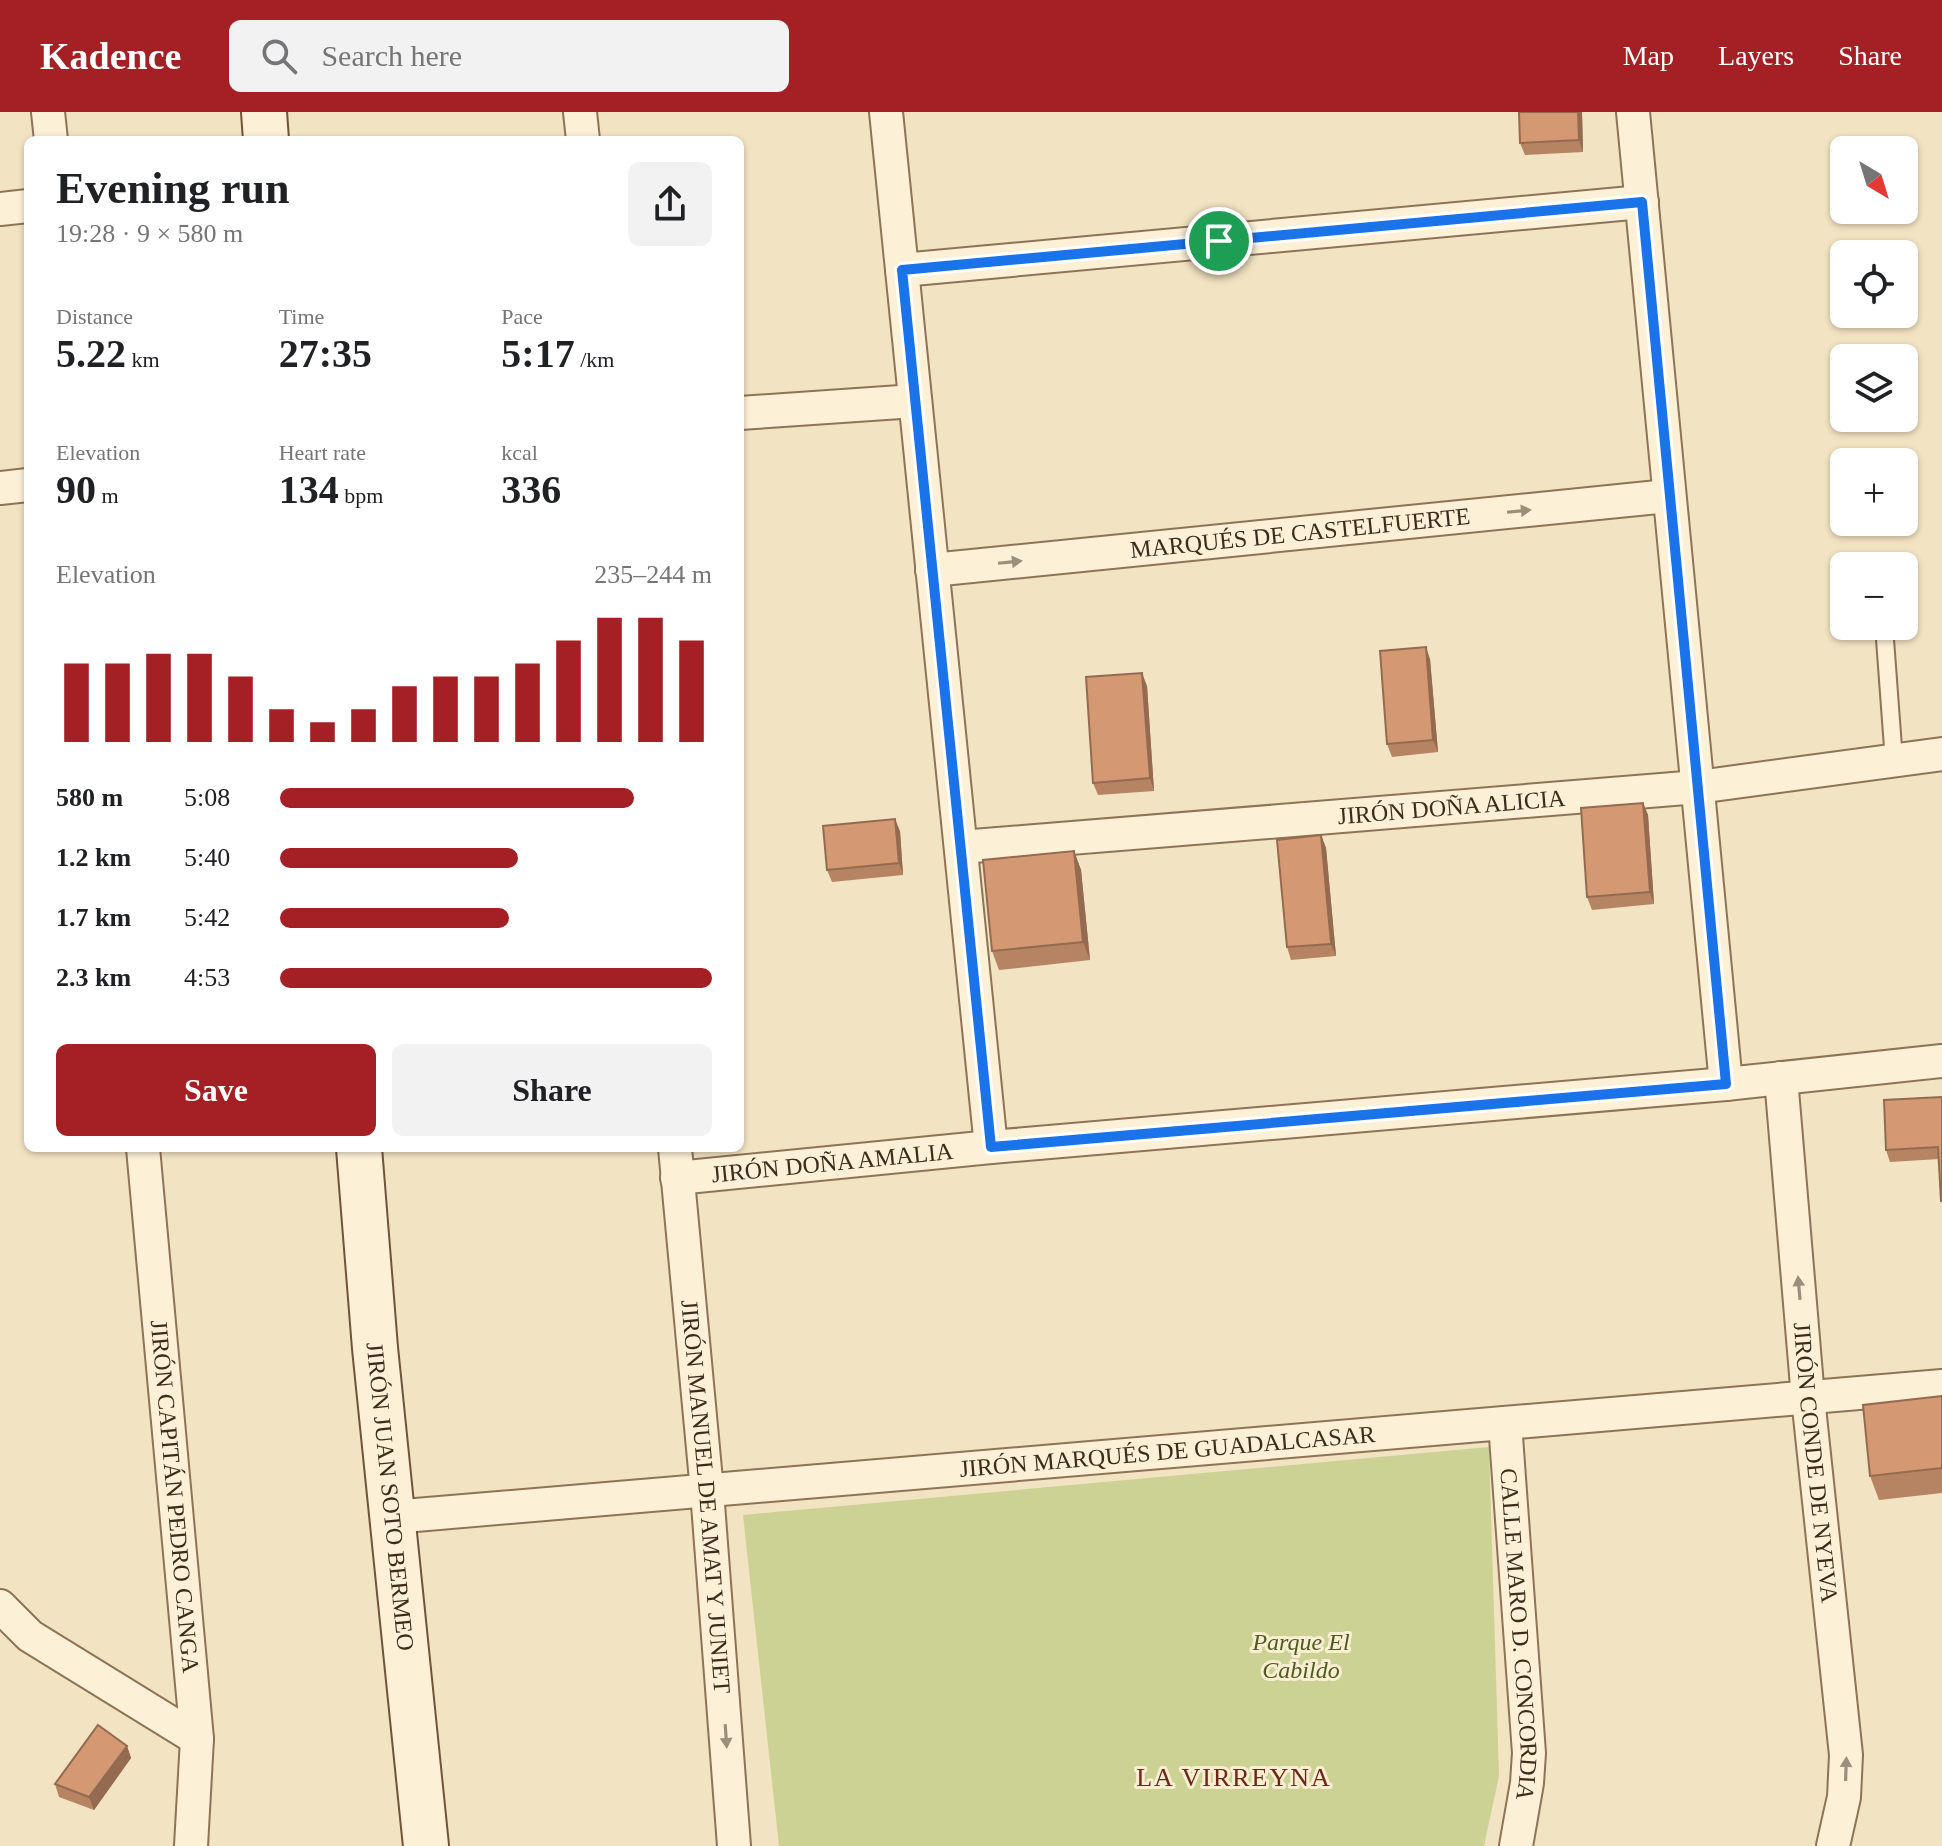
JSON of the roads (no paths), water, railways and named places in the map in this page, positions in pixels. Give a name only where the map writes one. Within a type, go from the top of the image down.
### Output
[{"type":"street","points":[[48,112],[51,136]]},
{"type":"street","points":[[264,112],[266,136]]},
{"type":"street","points":[[580,112],[583,136]]},
{"type":"street","points":[[886,112],[991,1147]]},
{"type":"street","points":[[1633,112],[1726,1084]]},
{"type":"street","points":[[902,270],[1642,202]]},
{"type":"street","points":[[0,209],[24,206]]},
{"type":"street","points":[[744,413],[915,401]]},
{"type":"street","points":[[0,488],[24,485]]},
{"type":"street","name":"MARQUÉS DE CASTELFUERTE","points":[[932,570],[1668,496]]},
{"type":"street","name":"JIRÓN DOÑA ALICIA","points":[[961,847],[1698,787],[1942,754]]},
{"type":"street","name":"JIRÓN DOÑA AMALIA","points":[[676,1163],[991,1147],[1726,1084],[1942,1061]]},
{"type":"street","name":"JIRÓN CONDE DE NYEVA","points":[[1781,1078],[1808,1398],[1846,1755],[1844,1797],[1833,1846]]},
{"type":"street","name":"JIRÓN CAPITÁN PEDRO CANGA","points":[[143,1152],[197,1739],[191,1846]]},
{"type":"street","name":"JIRÓN JUAN SOTO BERMEO","points":[[359,1152],[426,1846]]},
{"type":"street","name":"JIRÓN MANUEL DE AMAT Y JUNIET","points":[[676,1163],[707,1491],[734,1846]]},
{"type":"street","name":"JIRÓN MARQUÉS DE GUADALCASAR","points":[[392,1517],[1942,1386]]},
{"type":"street","name":"CALLE MARO D. CONCORDIA","points":[[1505,1423],[1529,1753],[1516,1846]]},
{"type":"street","points":[[0,1606],[30,1636],[197,1739]]},
{"type":"lane","points":[[1885,640],[1894,761]]},
{"type":"district","name":"LA VIRREYNA","points":[[1234,1777]]},
{"type":"park label","name":"Parque El Cabildo","points":[[1301,1656]]}]
